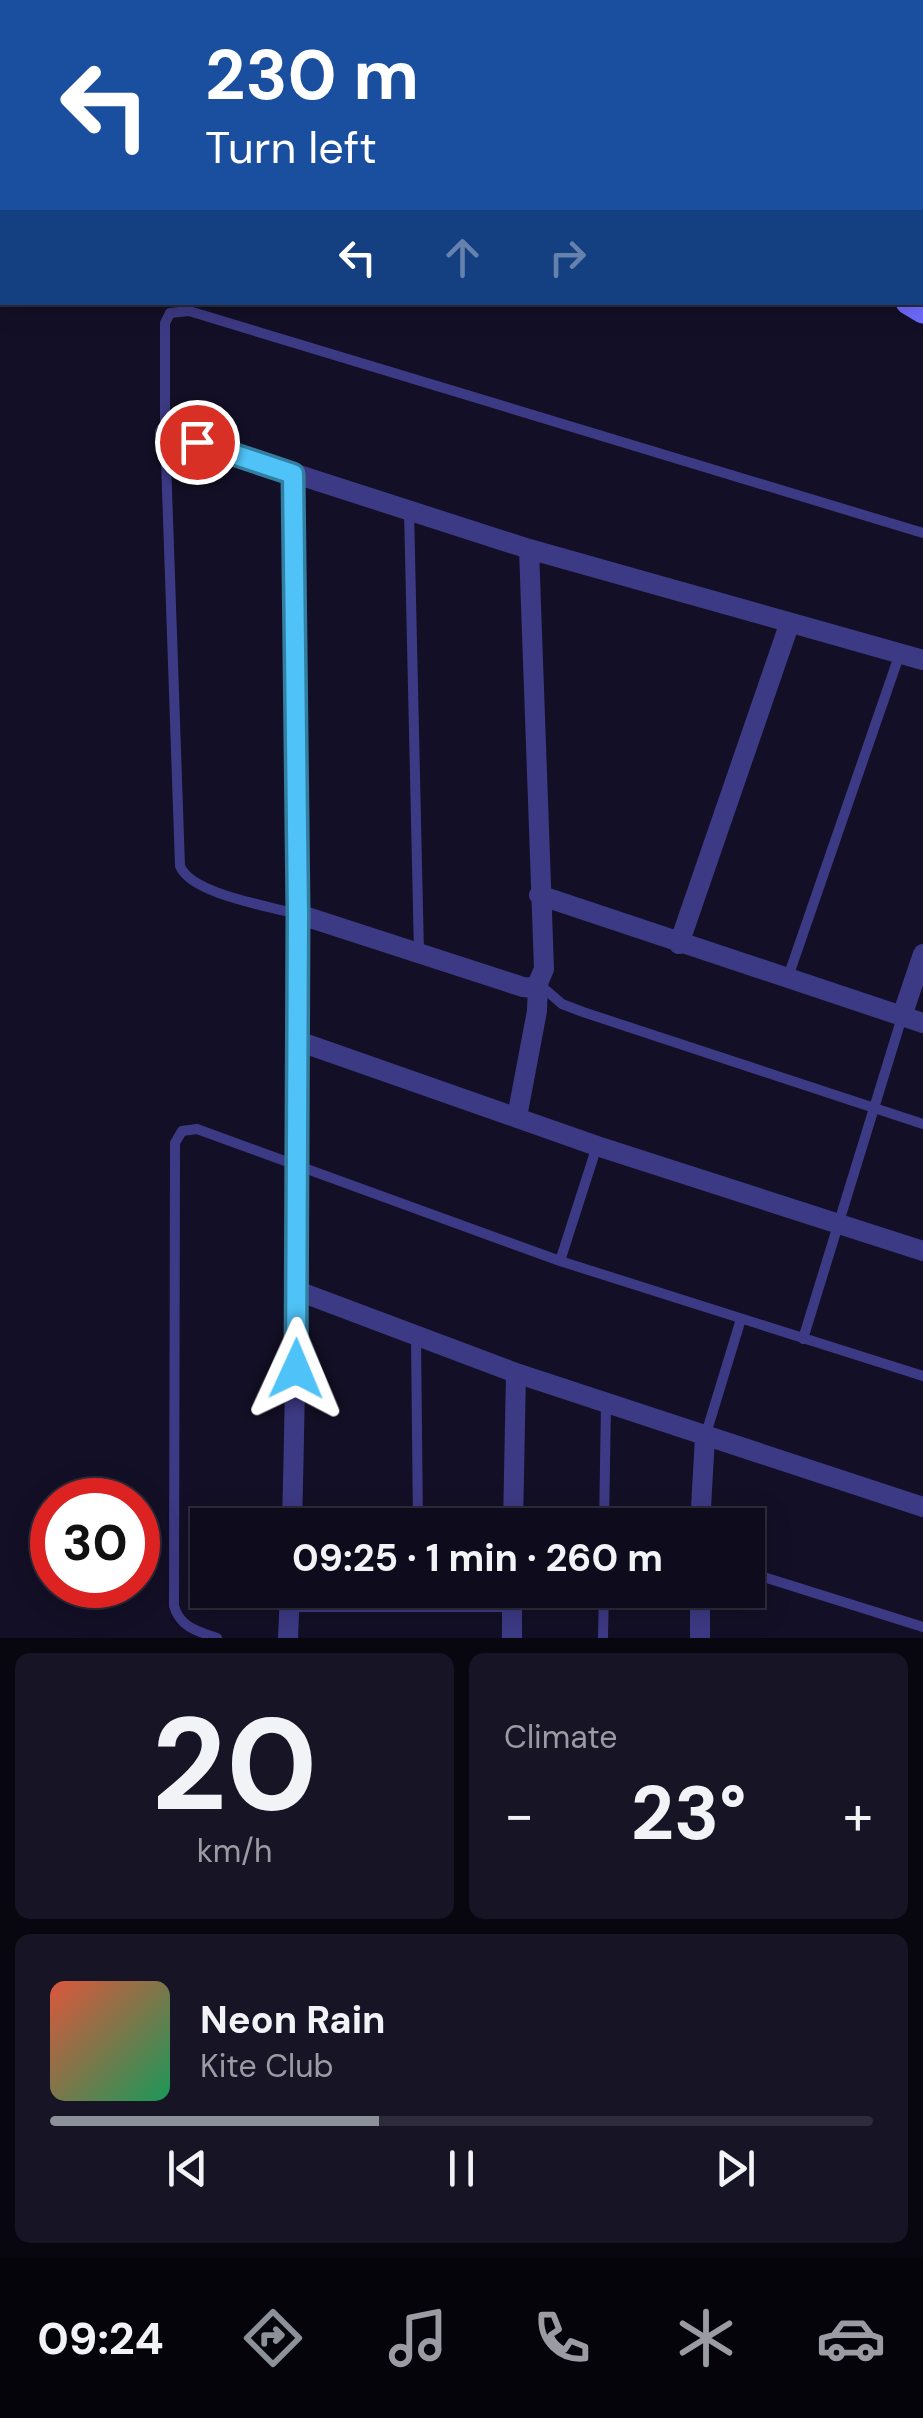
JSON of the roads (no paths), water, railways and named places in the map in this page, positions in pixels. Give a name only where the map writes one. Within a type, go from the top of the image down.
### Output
[{"type":"street","points":[[165,432],[529,549],[923,660]]},
{"type":"street","points":[[292,1508],[298,1291],[293,474]]},
{"type":"street","points":[[517,1117],[537,1011],[538,983],[544,969],[529,549]]},
{"type":"street","points":[[679,944],[789,624]]},
{"type":"street","points":[[539,895],[923,1023]]},
{"type":"street","points":[[298,914],[522,987],[532,988],[538,983]]},
{"type":"street","points":[[902,1016],[923,954]]},
{"type":"street","points":[[298,1041],[597,1146],[923,1251]]},
{"type":"street","points":[[298,1291],[516,1373],[923,1507]]},
{"type":"street","points":[[513,1508],[516,1373]]},
{"type":"street","points":[[701,1508],[705,1437]]},
{"type":"street","points":[[288,1638],[289,1608]]},
{"type":"street","points":[[512,1608],[512,1638]]},
{"type":"street","points":[[700,1608],[700,1638]]},
{"type":"lane","points":[[298,914],[198,884],[183,874],[180,866],[165,432],[166,323],[170,313],[181,310],[923,533]]},
{"type":"lane","points":[[409,510],[419,954]]},
{"type":"lane","points":[[788,978],[899,656]]},
{"type":"lane","points":[[538,983],[562,1004],[582,1012],[923,1124]]},
{"type":"lane","points":[[803,1339],[902,1016]]},
{"type":"lane","points":[[218,1638],[190,1628],[178,1619],[174,1606],[175,1144],[182,1131],[197,1128],[560,1261],[923,1376]]},
{"type":"lane","points":[[560,1261],[597,1146]]},
{"type":"lane","points":[[705,1437],[741,1319]]},
{"type":"lane","points":[[416,1337],[418,1508]]},
{"type":"lane","points":[[604,1508],[606,1404]]},
{"type":"lane","points":[[765,1577],[923,1627]]},
{"type":"lane","points":[[603,1638],[604,1608]]}]
